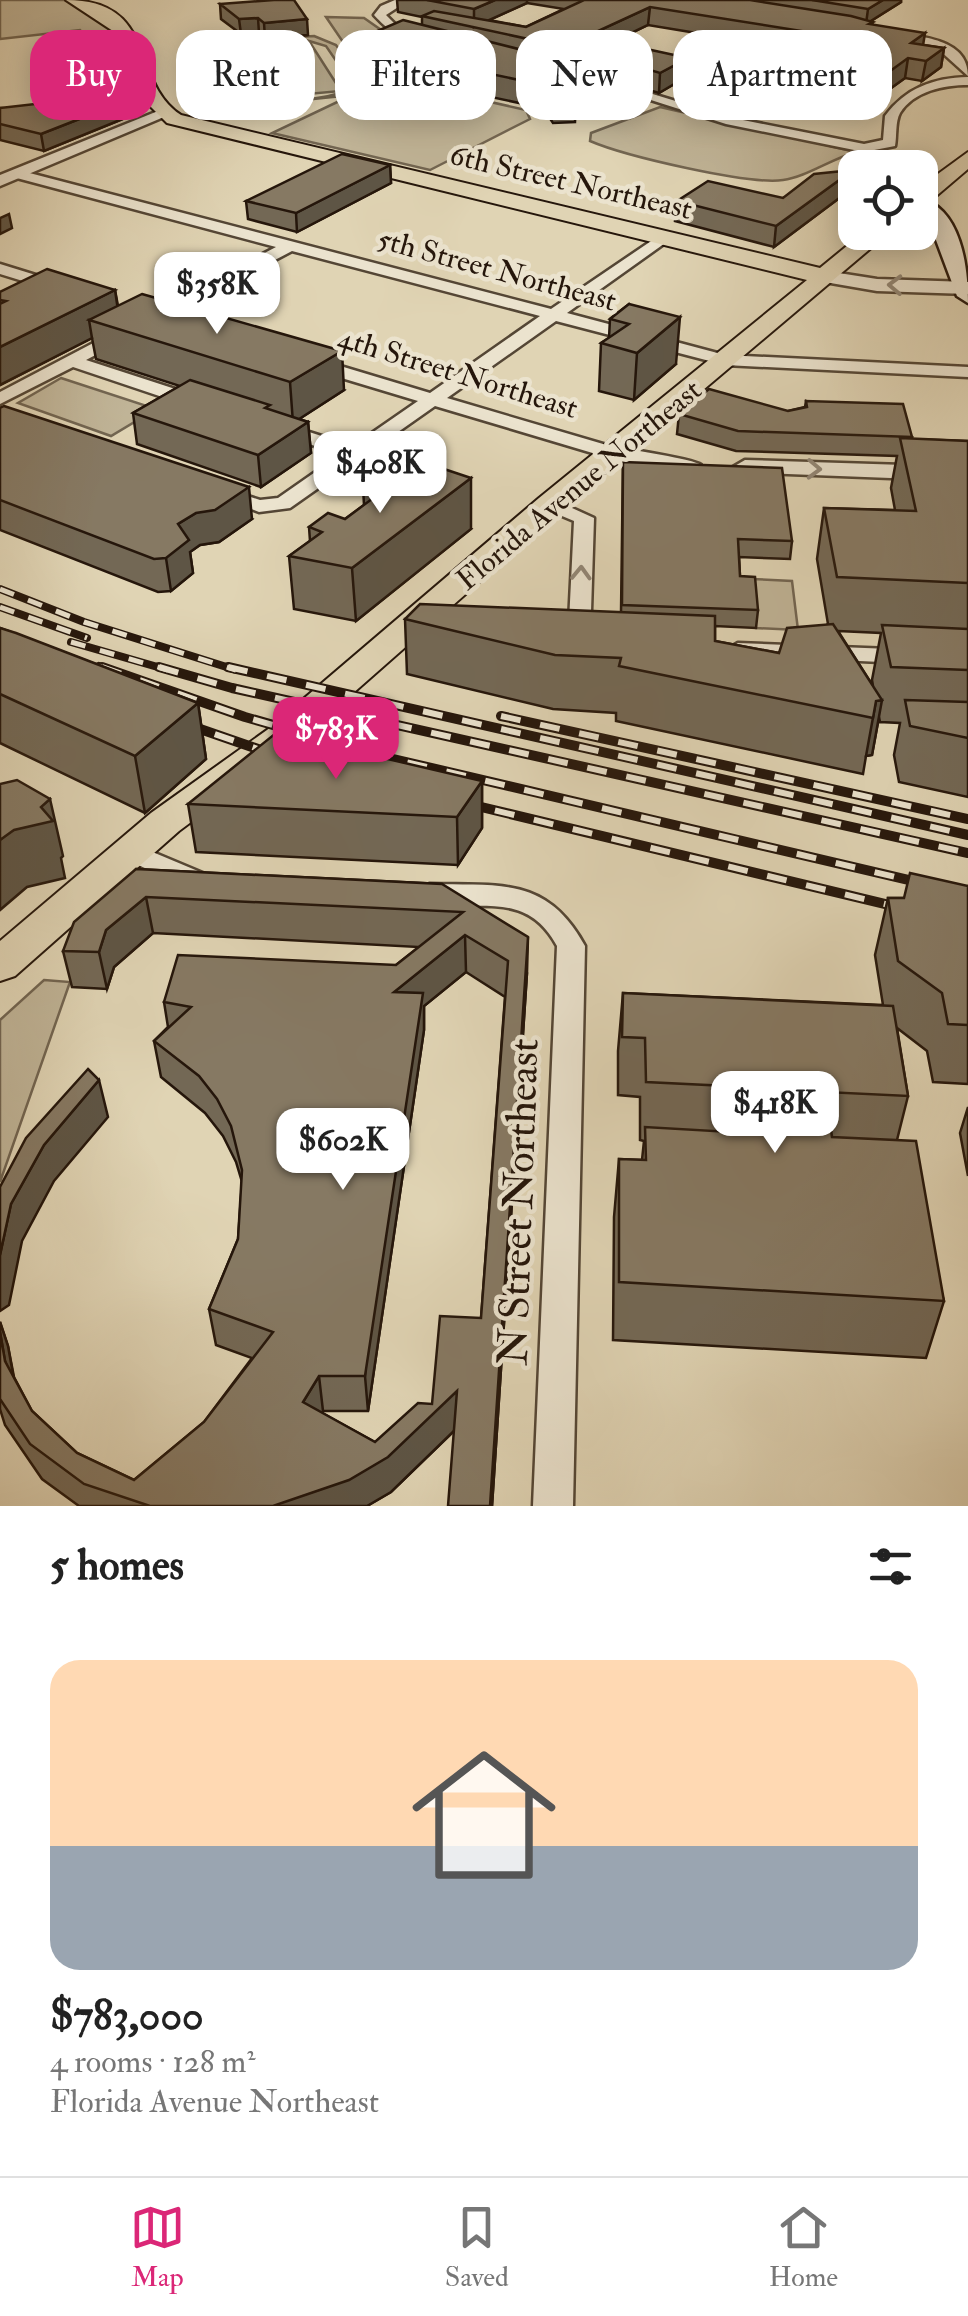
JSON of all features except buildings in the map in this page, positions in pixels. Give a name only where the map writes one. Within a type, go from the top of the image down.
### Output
[{"type":"main road","points":[[74,0],[109,18],[126,34],[162,114]]},
{"type":"main road","name":"6th Street Northeast","points":[[162,114],[826,277]]},
{"type":"main road","points":[[938,185],[968,158]]},
{"type":"main road","points":[[938,218],[967,291]]},
{"type":"main road","name":"Florida Avenue Northeast","points":[[0,964],[140,857],[280,738],[423,632],[550,504],[858,250]]},
{"type":"main road","name":"Florida Avenue Northeast","points":[[0,992],[140,857]]},
{"type":"street","points":[[398,30],[380,15],[384,8],[404,0]]},
{"type":"street","points":[[653,99],[726,120],[864,148],[890,143],[891,116],[899,106],[912,95],[965,69],[941,45],[892,36]]},
{"type":"street","points":[[943,81],[968,81]]},
{"type":"street","points":[[0,181],[162,114]]},
{"type":"street","name":"5th Street Northeast","points":[[18,174],[725,360],[968,372]]},
{"type":"street","points":[[203,487],[272,507],[285,503],[663,238]]},
{"type":"street","points":[[0,398],[71,361],[147,314],[293,244]]},
{"type":"street","points":[[0,269],[83,294]]},
{"type":"street","name":"6th Street Northeast","points":[[826,277],[967,291]]},
{"type":"street","points":[[147,314],[175,322]]},
{"type":"street","name":"4th Street Northeast","points":[[290,357],[613,454],[662,464],[968,474]]},
{"type":"street","points":[[71,361],[222,410]]},
{"type":"street","points":[[256,421],[356,453]]},
{"type":"street","points":[[550,504],[584,518],[570,642],[604,644]]},
{"type":"street","points":[[716,648],[968,659]]},
{"type":"street","points":[[140,857],[182,877],[220,883]]},
{"type":"street","name":"N Street Northeast","points":[[395,892],[510,898],[548,908],[564,927],[571,946],[554,1506]]},
{"type":"shaded area","points":[[0,0],[64,0],[97,13],[114,30],[30,30],[30,36],[0,39]]},
{"type":"shaded area","points":[[326,17],[364,18],[381,30],[335,30]]},
{"type":"shaded area","points":[[315,36],[335,45],[335,59],[326,46],[315,43]]},
{"type":"shaded area","points":[[315,50],[335,82],[335,92],[315,93]]},
{"type":"shaded area","points":[[335,103],[335,120],[496,120],[496,103],[516,108],[516,120],[528,120],[430,170],[272,133],[299,120],[315,120],[315,113]]},
{"type":"shaded area","points":[[653,110],[673,110],[673,120],[717,120],[847,150],[838,150],[838,159],[792,178],[766,180],[686,168],[590,141],[591,133],[626,120],[653,120]]},
{"type":"shaded area","points":[[61,378],[156,409],[111,436],[18,403]]},
{"type":"shaded area","points":[[752,579],[792,581],[798,630],[756,628]]},
{"type":"shaded area","points":[[44,980],[70,982],[0,1182],[0,1020]]},
{"type":"railway","points":[[0,589],[84,622],[236,670]]},
{"type":"railway","points":[[0,607],[87,638]]},
{"type":"railway","points":[[71,642],[168,670]]},
{"type":"railway","points":[[99,666],[109,670]]},
{"type":"railway","points":[[102,667],[245,717],[389,758],[968,894]]},
{"type":"railway","points":[[159,667],[232,688],[968,853]]},
{"type":"railway","points":[[228,667],[968,835]]},
{"type":"railway","points":[[501,716],[968,819]]},
{"type":"railway","points":[[177,721],[281,757]]},
{"type":"railway","points":[[456,801],[968,924]]}]
